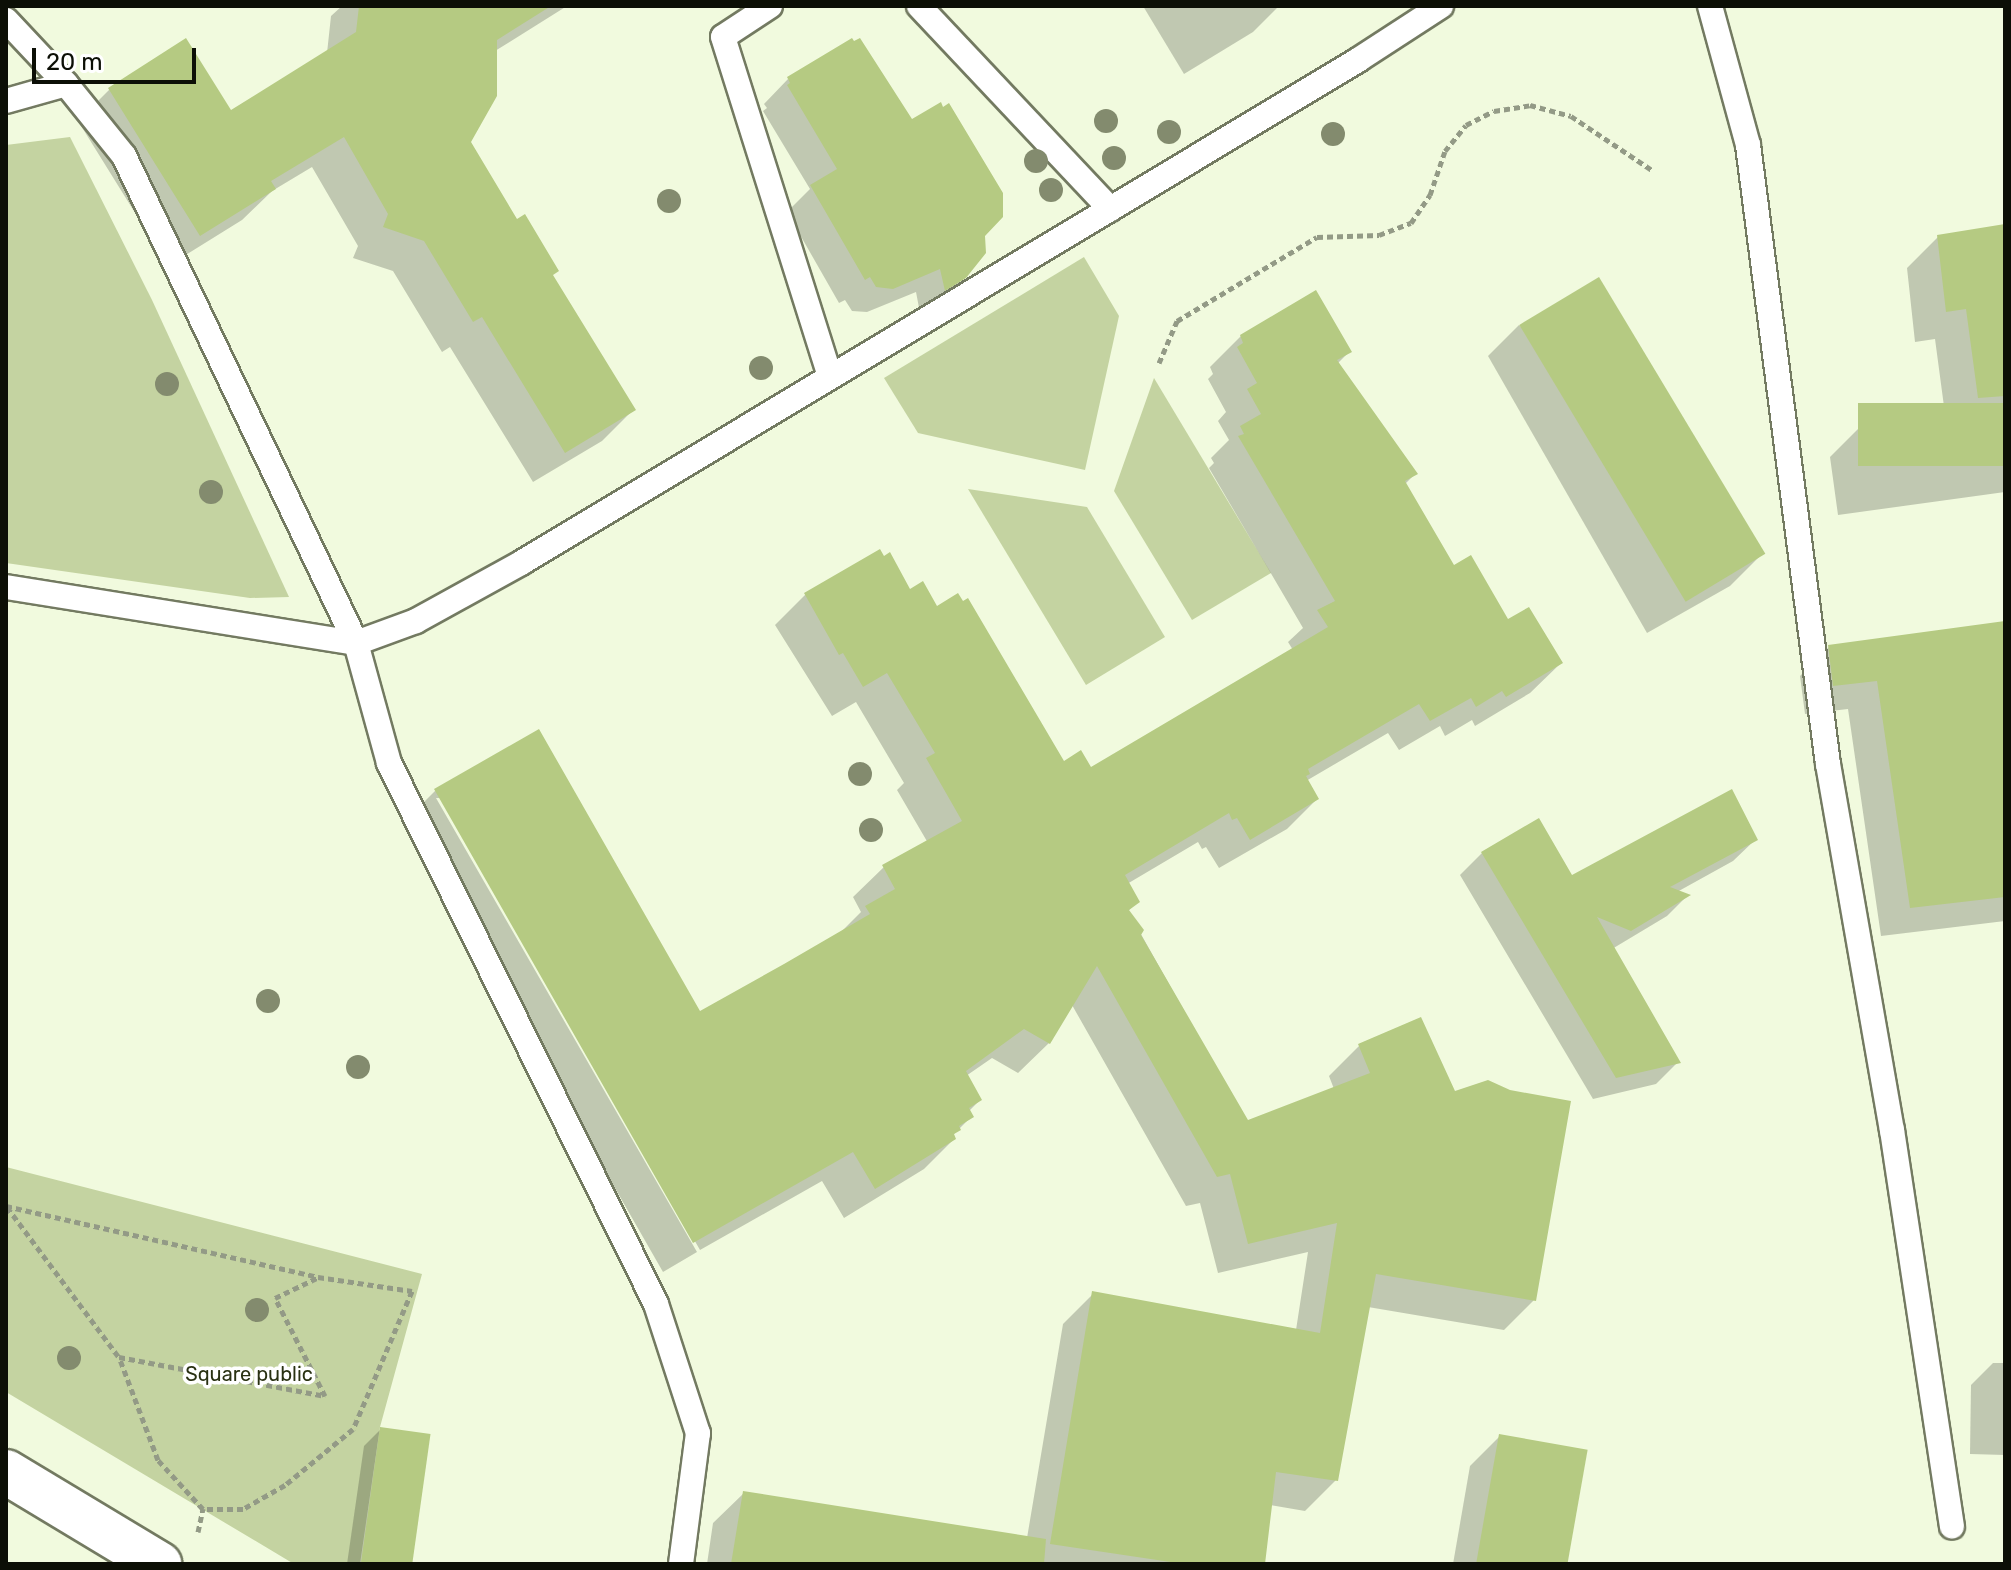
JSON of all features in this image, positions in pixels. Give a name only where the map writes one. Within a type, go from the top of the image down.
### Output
[{"type":"street","points":[[6,1472],[159,1564]]},
{"type":"lane","points":[[770,6],[723,37],[830,377]]},
{"type":"lane","points":[[919,6],[1110,209]]},
{"type":"lane","points":[[6,587],[356,643],[416,621],[521,563],[1441,6]]},
{"type":"lane","points":[[1710,6],[1748,145],[1828,764],[1894,1145],[1952,1526]]},
{"type":"lane","points":[[6,20],[66,84],[124,156],[356,643],[389,763],[656,1304],[698,1433],[681,1564]]},
{"type":"lane","points":[[6,101],[66,84]]},
{"type":"path","points":[[1159,363],[1177,321],[1317,237],[1379,235],[1411,223],[1430,195],[1445,151],[1466,125],[1494,111],[1530,105],[1571,116],[1652,170]]},
{"type":"path","points":[[6,1206],[318,1277],[412,1291],[353,1429],[285,1485],[243,1509],[203,1509],[158,1460],[119,1357],[6,1206]]},
{"type":"path","points":[[119,1357],[325,1396],[275,1298],[318,1277]]},
{"type":"path","points":[[197,1540],[203,1509]]},
{"type":"green space","points":[[70,137],[152,300],[289,597],[250,598],[6,563],[6,145]]},
{"type":"green space","points":[[1084,257],[1119,316],[1085,470],[918,433],[884,378]]},
{"type":"green space","points":[[1154,378],[1271,573],[1192,620],[1114,491]]},
{"type":"green space","points":[[968,489],[1087,507],[1165,637],[1086,685]]},
{"type":"green space","name":"Square public","points":[[6,1167],[422,1274],[380,1427],[360,1564],[294,1564],[6,1392]]},
{"type":"building","points":[[359,6],[551,6],[497,40],[497,96],[471,142],[517,219],[525,214],[559,271],[553,275],[636,410],[565,453],[482,317],[473,322],[424,241],[383,227],[388,214],[344,137],[271,181],[276,189],[200,236],[108,88],[186,38],[231,110],[356,32]]},
{"type":"building","points":[[852,38],[854,41],[860,38],[912,119],[941,102],[943,107],[949,103],[1003,193],[1003,217],[985,236],[986,253],[966,278],[945,291],[940,269],[893,289],[876,287],[870,277],[865,280],[810,185],[837,169],[787,85],[790,83],[787,77]]},
{"type":"building","points":[[2005,224],[2005,396],[1978,398],[1966,309],[1946,312],[1937,235]]},
{"type":"building","points":[[1599,277],[1765,554],[1686,602],[1519,325]]},
{"type":"building","points":[[1316,290],[1352,352],[1337,360],[1418,474],[1405,481],[1454,565],[1471,555],[1508,619],[1529,607],[1563,663],[1506,697],[1502,691],[1476,707],[1471,698],[1430,721],[1419,704],[1308,769],[1310,774],[1306,776],[1319,799],[1250,840],[1237,818],[1232,820],[1229,813],[1125,875],[1140,902],[1129,910],[1144,930],[1141,935],[1248,1120],[1370,1073],[1358,1044],[1421,1017],[1455,1091],[1488,1080],[1510,1090],[1571,1101],[1536,1301],[1376,1274],[1338,1481],[1276,1472],[1265,1564],[1184,1564],[1050,1544],[1092,1291],[1320,1333],[1337,1223],[1248,1244],[1230,1174],[1217,1177],[1097,966],[1050,1044],[1024,1029],[966,1071],[982,1100],[969,1108],[974,1117],[959,1126],[961,1130],[954,1134],[956,1139],[875,1189],[853,1152],[693,1243],[434,789],[539,729],[700,1011],[784,964],[870,914],[865,906],[895,889],[882,865],[962,821],[926,758],[935,753],[887,673],[863,687],[843,653],[839,655],[804,593],[880,549],[884,556],[890,552],[910,589],[923,581],[937,606],[958,593],[963,601],[968,598],[1064,761],[1081,750],[1091,767],[1328,627],[1317,610],[1335,601],[1238,436],[1244,434],[1240,426],[1261,414],[1247,389],[1257,383],[1237,347],[1243,343],[1240,335]]},
{"type":"building","points":[[1858,403],[2005,403],[2005,466],[1858,466]]},
{"type":"building","points":[[2005,621],[2005,897],[1910,908],[1877,681],[1833,686],[1828,645]]},
{"type":"building","points":[[1732,789],[1758,840],[1670,887],[1691,895],[1631,931],[1597,917],[1681,1063],[1616,1078],[1481,852],[1539,818],[1572,875]]},
{"type":"building","points":[[380,1427],[431,1434],[412,1564],[361,1564]]},
{"type":"building","points":[[1499,1434],[1588,1450],[1567,1564],[1476,1564]]},
{"type":"building","points":[[743,1491],[1046,1539],[1044,1564],[731,1564]]}]
